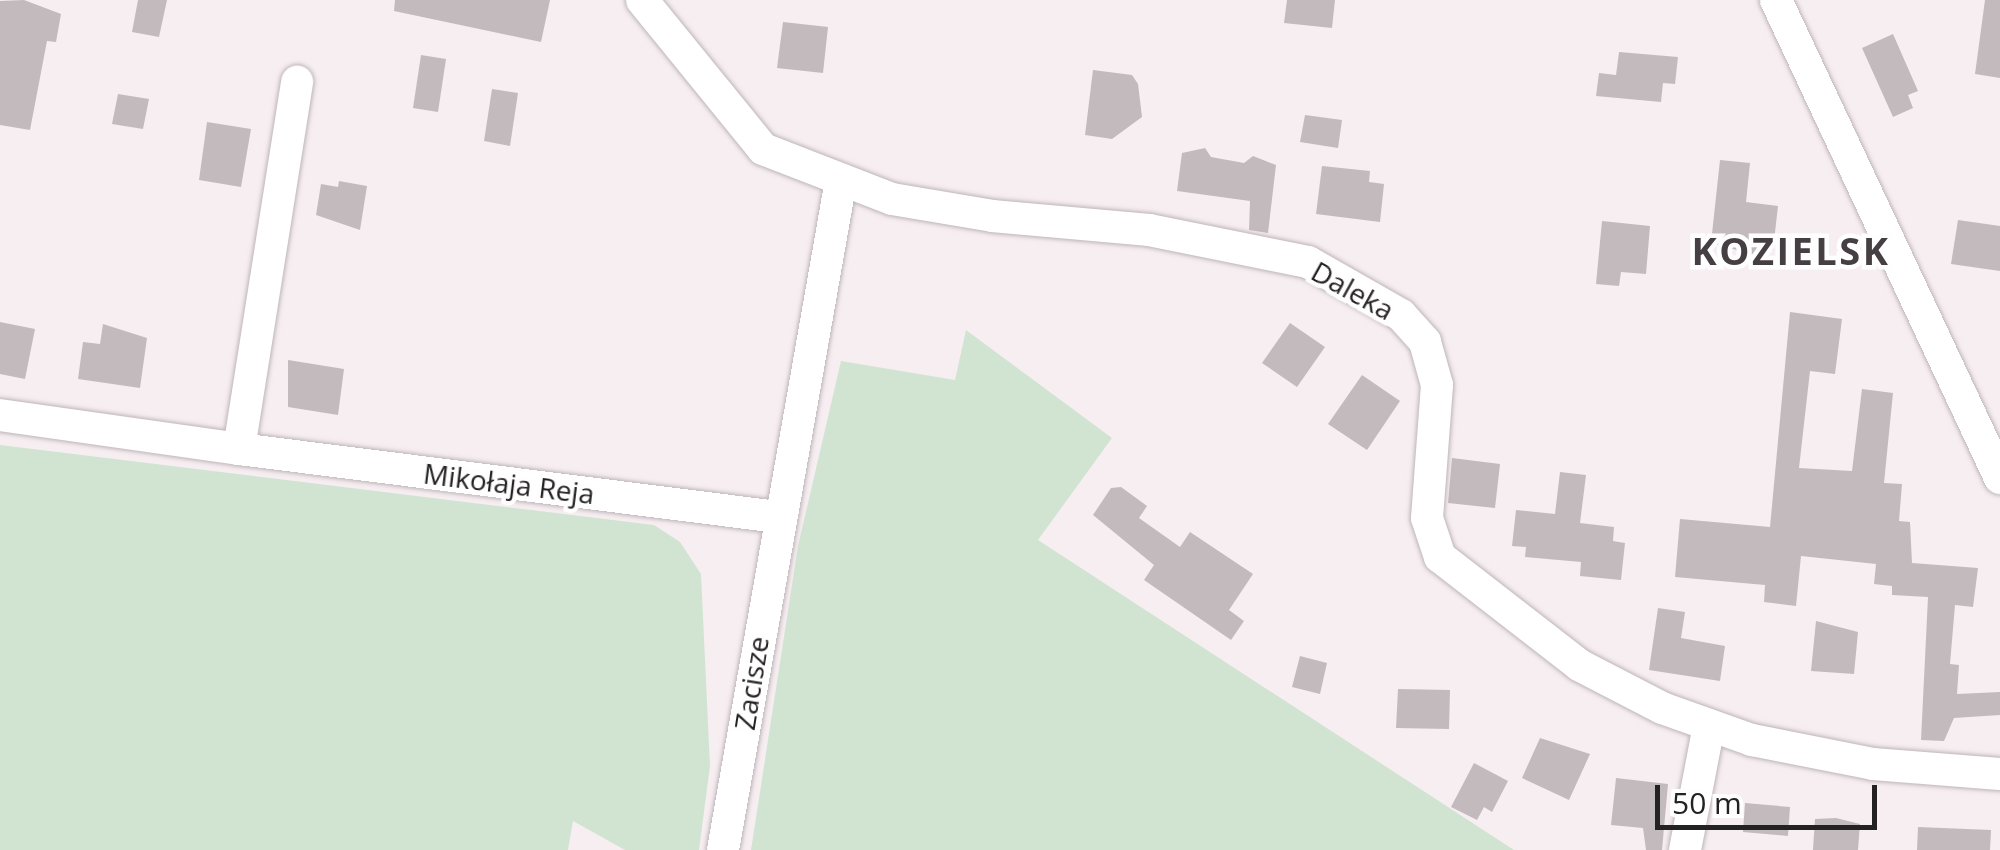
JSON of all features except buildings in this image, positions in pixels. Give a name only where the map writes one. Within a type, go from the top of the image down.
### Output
[{"type":"street","name":"Daleka","points":[[642,0],[763,149],[909,202],[1149,230],[1308,262],[1402,315],[1425,342],[1437,386],[1426,518],[1440,557],[1579,665],[1709,724],[1873,764],[2000,774]]},
{"type":"street","points":[[1776,0],[2000,478]]},
{"type":"street","points":[[239,450],[297,82]]},
{"type":"street","name":"Zacisze","points":[[723,850],[778,517],[842,180]]},
{"type":"street","name":"Mikołaja Reja","points":[[0,415],[239,450],[778,517]]},
{"type":"street","points":[[1686,850],[1709,724]]},
{"type":"green space","points":[[966,330],[1112,438],[1038,540],[1514,850],[751,850],[798,546],[841,361],[955,380]]},
{"type":"green space","points":[[0,445],[654,525],[680,542],[701,574],[710,766],[699,850],[625,850],[573,821],[568,850],[0,850]]},
{"type":"district","name":"KOZIELSK","points":[[1791,251]]}]
